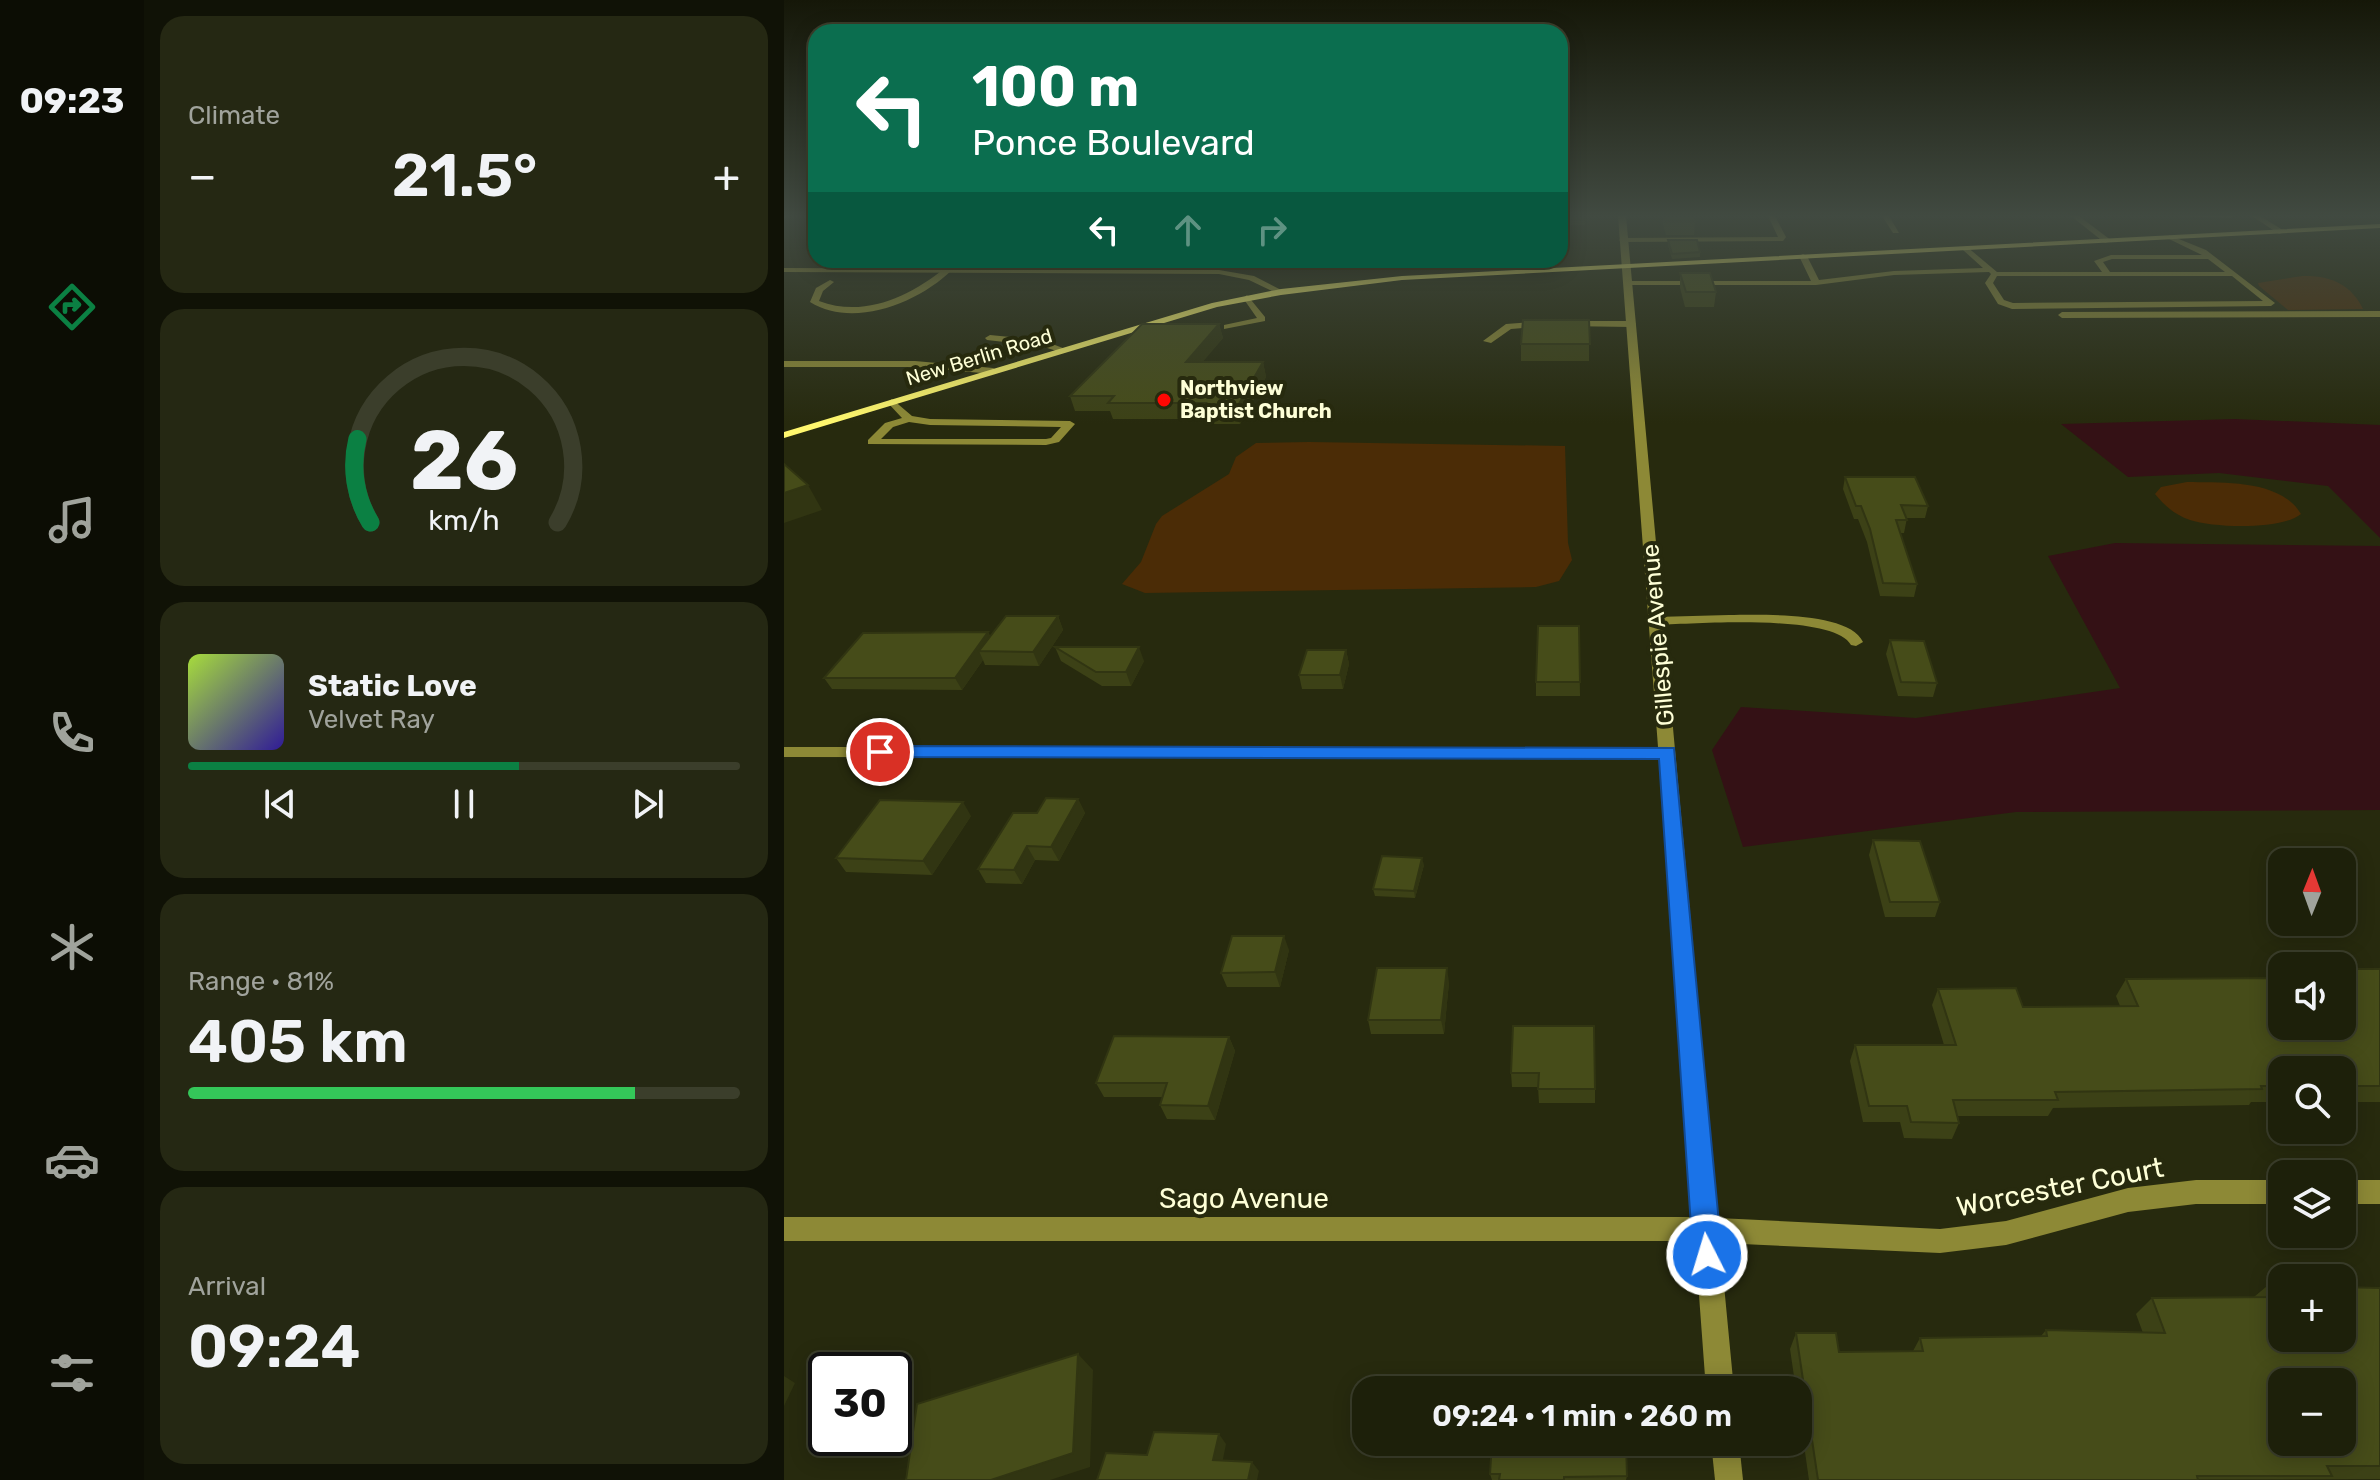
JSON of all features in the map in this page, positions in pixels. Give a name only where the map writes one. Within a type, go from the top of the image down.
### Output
[{"type":"street","points":[[826,285],[819,290],[814,302],[822,306],[869,308],[897,302],[924,285]]},
{"type":"street","points":[[1266,285],[1281,292]]},
{"type":"street","name":"New Berlin Road","points":[[784,435],[1247,298],[1341,285]]},
{"type":"street","name":"Gillespie Avenue","points":[[1629,285],[1719,1376]]},
{"type":"street","points":[[1990,285],[2001,302],[2012,306],[2271,303],[2248,285]]},
{"type":"street","points":[[1227,327],[1262,319],[1247,298]]},
{"type":"street","points":[[2062,315],[2380,314]]},
{"type":"street","points":[[1488,341],[1509,326],[1632,324]]},
{"type":"street","points":[[990,338],[1042,343],[1063,350]]},
{"type":"street","points":[[784,364],[915,364],[993,371]]},
{"type":"street","points":[[892,402],[909,419],[940,423],[1070,424],[1055,440],[1046,442],[872,442],[889,425],[909,419]]},
{"type":"street","points":[[1656,621],[1794,622],[1843,630],[1853,635],[1856,642]]},
{"type":"street","points":[[784,752],[1667,753]]},
{"type":"street","name":"Worcester Court","points":[[1705,1228],[1940,1241],[2006,1233],[2128,1200],[2196,1192],[2268,1192]]},
{"type":"street","points":[[2356,1192],[2380,1192]]},
{"type":"street","name":"Sago Avenue","points":[[784,1229],[1705,1228]]},
{"type":"street","points":[[1726,1456],[1729,1480]]},
{"type":"shaded area","points":[[2342,285],[2363,309],[2288,310],[2259,286]]},
{"type":"shaded area","points":[[2235,419],[2380,425],[2380,538],[2328,486],[2219,473],[2128,477],[2061,424]]},
{"type":"shaded area","points":[[1256,443],[1565,446],[1568,543],[1572,560],[1559,581],[1536,587],[1145,593],[1122,584],[1141,562],[1162,516],[1229,474],[1236,457]]},
{"type":"shaded area","points":[[2187,482],[2233,483],[2265,489],[2292,503],[2301,514],[2279,523],[2247,526],[2190,520],[2171,510],[2155,494],[2161,487]]},
{"type":"shaded area","points":[[2115,543],[2380,546],[2380,810],[2016,812],[1743,847],[1712,750],[1741,707],[1916,718],[2120,688],[2048,556]]},
{"type":"building","points":[[1684,285],[1714,285],[1716,292],[1686,292]]},
{"type":"building","points":[[1523,320],[1589,320],[1590,344],[1521,344]]},
{"type":"building","points":[[1142,324],[1219,324],[1186,362],[1263,362],[1236,409],[1203,408],[1206,403],[1108,403],[1114,396],[1070,396]]},
{"type":"building","points":[[784,464],[808,485],[784,493]]},
{"type":"building","points":[[1845,477],[1915,477],[1928,506],[1901,505],[1907,520],[1896,520],[1917,584],[1883,583],[1870,529],[1861,506],[1856,506]]},
{"type":"building","points":[[1006,616],[1058,616],[1033,652],[979,651]]},
{"type":"building","points":[[1538,626],[1579,626],[1580,682],[1536,682]]},
{"type":"building","points":[[988,632],[955,678],[824,678],[863,633]]},
{"type":"building","points":[[1890,640],[1924,641],[1937,683],[1901,682]]},
{"type":"building","points":[[1055,647],[1139,647],[1126,672],[1096,672]]},
{"type":"building","points":[[1307,650],[1346,650],[1340,675],[1299,675]]},
{"type":"building","points":[[1046,798],[1078,799],[1051,847],[1027,846],[1014,870],[978,869],[1013,813],[1037,813]]},
{"type":"building","points":[[880,800],[963,802],[923,861],[836,858]]},
{"type":"building","points":[[1873,840],[1920,841],[1940,902],[1890,902]]},
{"type":"building","points":[[1382,856],[1422,858],[1414,891],[1373,889]]},
{"type":"building","points":[[1232,936],[1284,936],[1275,972],[1221,973]]},
{"type":"building","points":[[1377,968],[1447,968],[1441,1020],[1368,1020]]},
{"type":"building","points":[[2356,969],[2380,969],[2380,1086],[2356,1086],[2356,1056],[2268,1056],[2268,1086],[2261,1086],[2262,1089],[2055,1092],[2058,1100],[1953,1100],[1959,1123],[1911,1122],[1907,1106],[1869,1106],[1855,1045],[1956,1045],[1938,989],[2016,988],[2023,1007],[2138,1006],[2126,979],[2268,978],[2268,1040],[2356,1040]]},
{"type":"building","points":[[1513,1026],[1594,1026],[1595,1089],[1538,1089],[1539,1073],[1511,1073]]},
{"type":"building","points":[[1114,1036],[1229,1037],[1208,1106],[1160,1105],[1167,1083],[1096,1083]]},
{"type":"building","points":[[2356,1287],[2380,1288],[2380,1466],[2327,1466],[2332,1476],[2197,1476],[2198,1480],[1818,1480],[1812,1440],[1812,1376],[1802,1376],[1796,1333],[1836,1333],[1839,1352],[1923,1351],[1920,1338],[2047,1336],[2046,1330],[2165,1333],[2152,1298],[2268,1297],[2268,1352],[2356,1352]]},
{"type":"building","points":[[1078,1354],[1073,1453],[991,1480],[906,1480],[909,1456],[912,1456],[917,1404]]},
{"type":"building","points":[[1154,1432],[1219,1434],[1213,1460],[1252,1462],[1248,1480],[1097,1480],[1106,1453],[1147,1455]]},
{"type":"building","points":[[1491,1456],[1626,1456],[1627,1476],[1499,1480],[1500,1474],[1490,1474]]},
{"type":"place","name":"Northview Baptist Church","points":[[1164,400]]},
{"type":"route","points":[[880,752],[1667,753],[1707,1255]]}]
